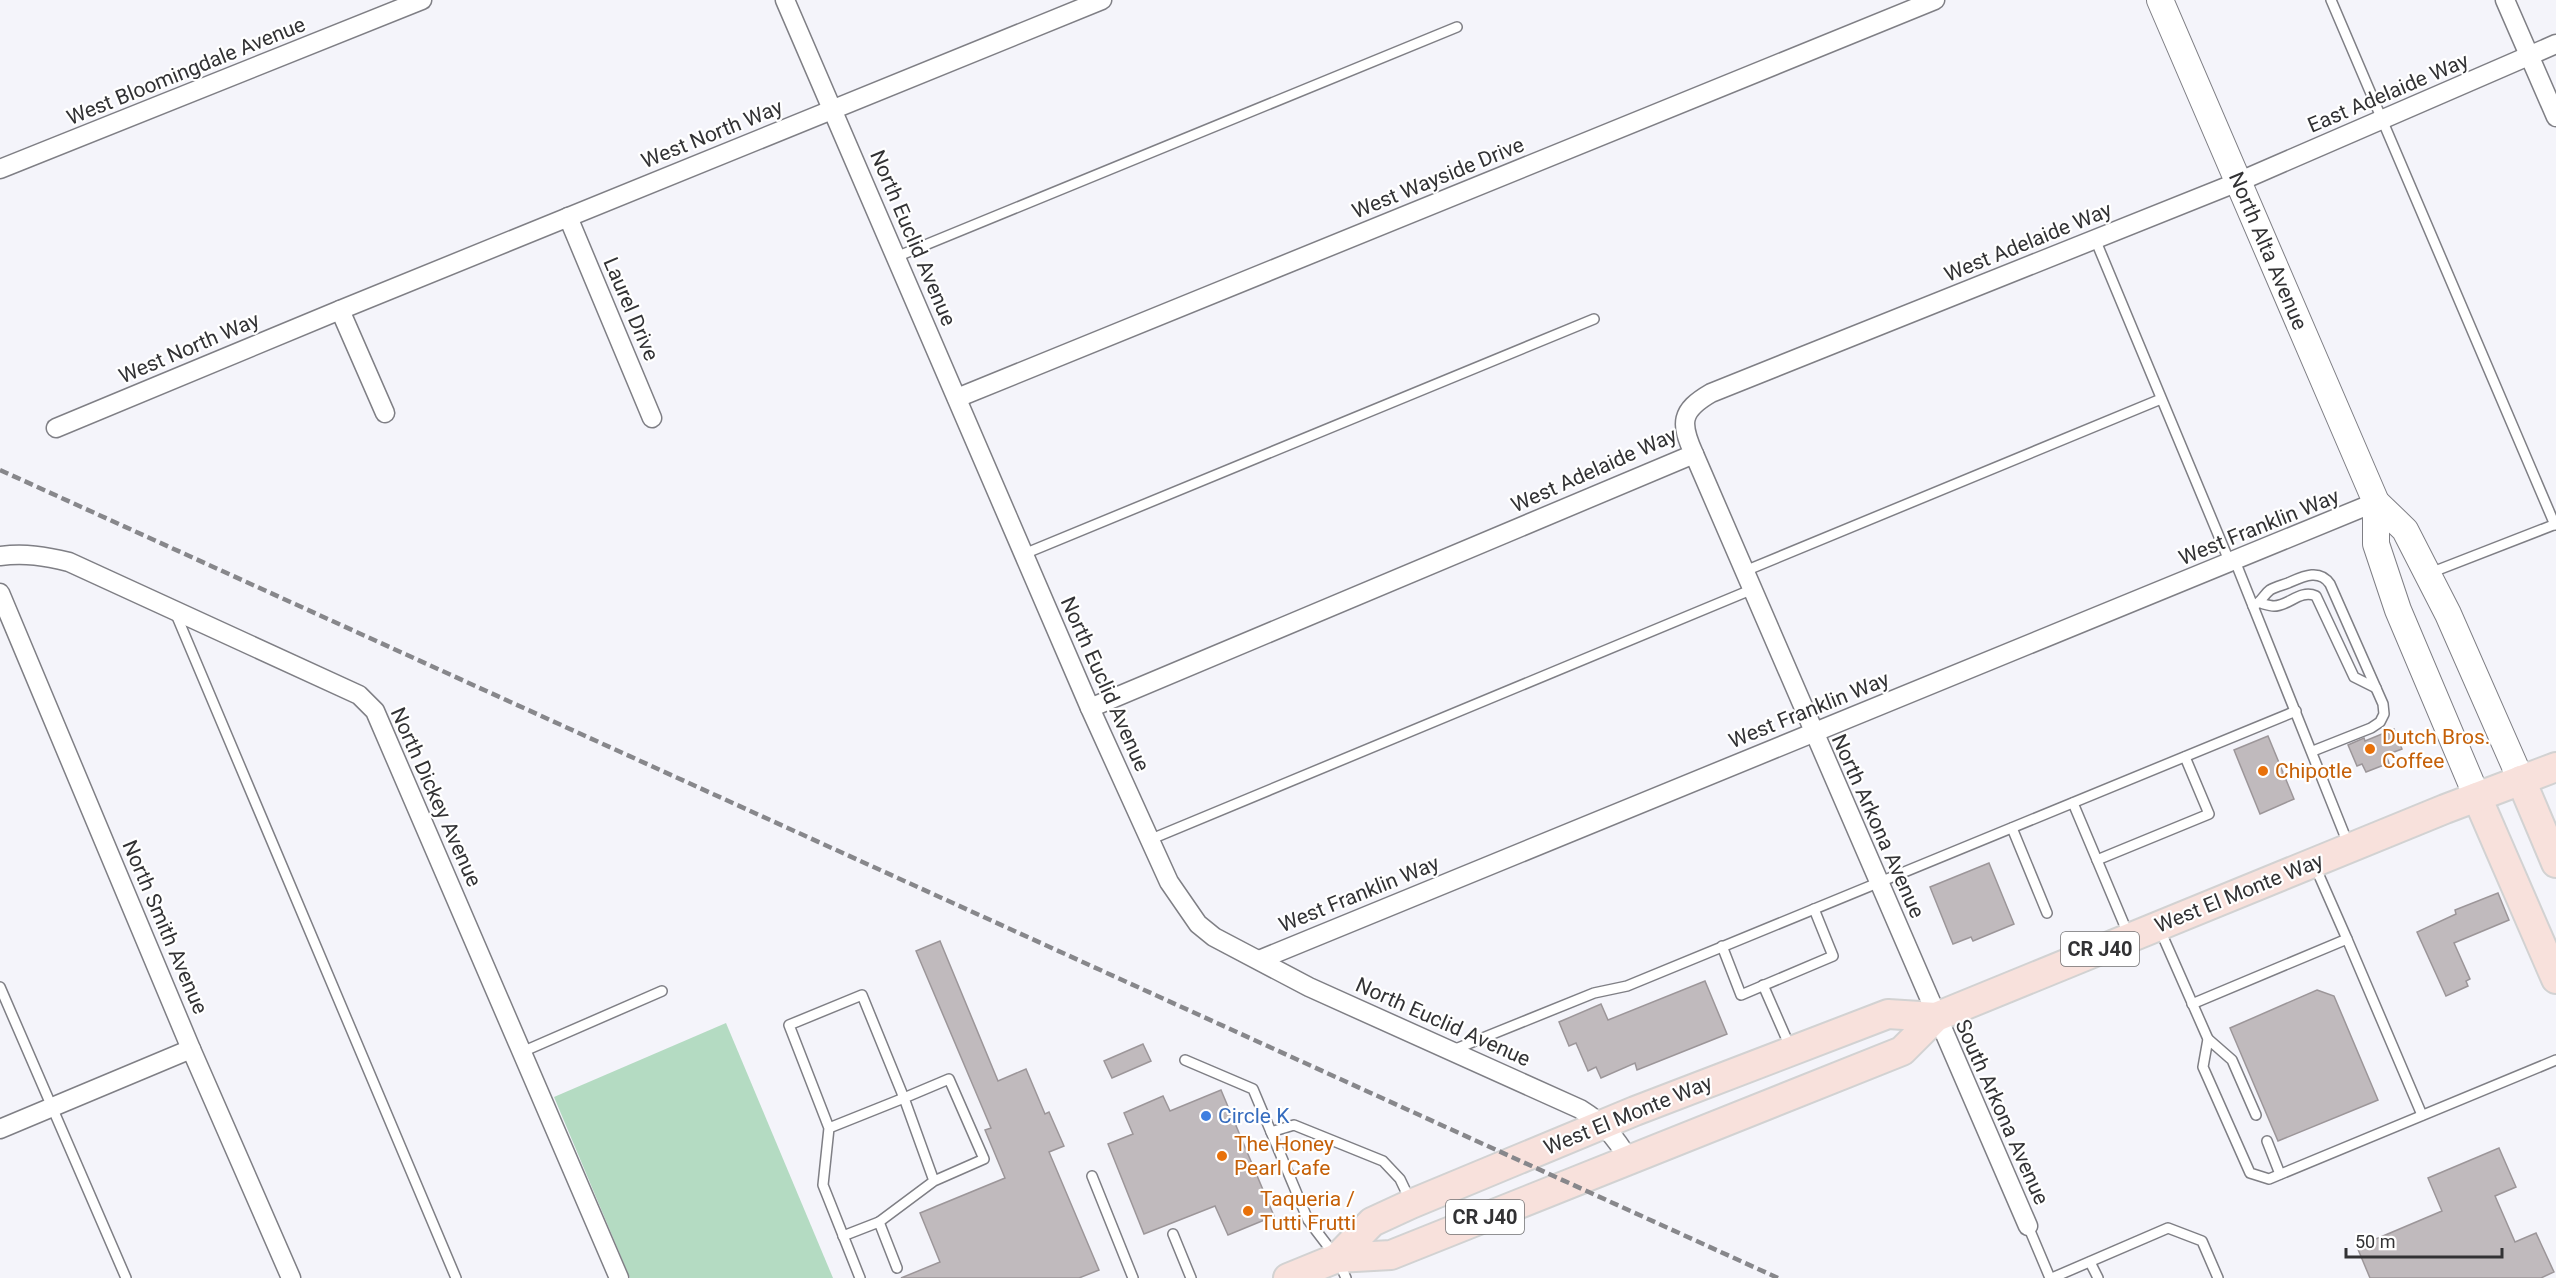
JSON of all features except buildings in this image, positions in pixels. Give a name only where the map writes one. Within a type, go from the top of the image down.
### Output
[{"type":"main road","name":"North Alta Avenue","points":[[2160,0],[2376,502],[2405,530],[2428,574],[2464,649],[2521,780]]},
{"type":"main road","name":"North Alta Avenue","points":[[2376,502],[2376,544],[2398,610],[2477,797]]},
{"type":"main road","name":"CR J40","points":[[2477,797],[2556,767]]},
{"type":"main road","points":[[2521,780],[2556,863]]},
{"type":"main road","name":"West El Monte Way","points":[[1288,1278],[1342,1268],[1391,1255],[1902,1051],[1936,1017],[2477,797]]},
{"type":"main road","points":[[2477,797],[2556,979]]},
{"type":"main road","name":"West El Monte Way","points":[[1342,1268],[1372,1222],[1411,1204],[1603,1123],[1888,1014],[1936,1017]]},
{"type":"street","name":"West Bloomingdale Avenue","points":[[0,170],[422,0]]},
{"type":"street","name":"North Euclid Avenue","points":[[785,0],[1090,708],[1169,882],[1198,924],[1214,938],[1310,987],[1580,1109],[1603,1123],[1618,1141],[1629,1160]]},
{"type":"street","name":"West North Way","points":[[56,429],[340,310],[1102,0]]},
{"type":"street","name":"West Wayside Drive","points":[[957,398],[1935,0]]},
{"type":"street","points":[[2505,0],[2556,117]]},
{"type":"street","name":"East Adelaide Way","points":[[2238,182],[2556,44]]},
{"type":"street","name":"West Adelaide Way","points":[[1090,708],[1694,454],[1684,432],[1687,416],[1693,403],[1711,393],[2238,182]]},
{"type":"street","name":"Laurel Drive","points":[[568,217],[652,418]]},
{"type":"street","points":[[340,310],[385,413]]},
{"type":"street","name":"North Arkona Avenue","points":[[1694,454],[1936,1017]]},
{"type":"street","name":"West Franklin Way","points":[[1258,960],[2376,502]]},
{"type":"street","name":"North Dickey Avenue","points":[[0,556],[20,553],[44,555],[69,562],[359,695],[375,711],[620,1278]]},
{"type":"street","name":"North Smith Avenue","points":[[0,593],[191,1049],[291,1278]]},
{"type":"street","name":"South Arkona Avenue","points":[[1936,1017],[2028,1226]]},
{"type":"street","points":[[0,1129],[191,1049]]},
{"type":"lane","points":[[2331,0],[2556,525],[2428,574]]},
{"type":"lane","points":[[896,257],[1457,27]]},
{"type":"lane","points":[[2095,239],[2161,399],[2233,562],[2257,604],[2350,848]]},
{"type":"lane","points":[[1024,554],[1594,319]]},
{"type":"lane","points":[[1745,570],[2161,399]]},
{"type":"lane","points":[[2257,604],[2270,590],[2306,576],[2316,574],[2325,577],[2376,688],[2384,709],[2380,722],[2313,751]]},
{"type":"lane","points":[[1149,840],[1753,589]]},
{"type":"lane","points":[[2257,604],[2276,606],[2306,594],[2316,596],[2354,677],[2376,688]]},
{"type":"lane","points":[[175,612],[456,1278]]},
{"type":"lane","points":[[1453,1050],[1594,993],[1627,986],[2296,711]]},
{"type":"lane","points":[[2097,860],[2209,814],[2185,757]]},
{"type":"lane","points":[[2073,802],[2130,937]]},
{"type":"lane","points":[[2012,828],[2047,913]]},
{"type":"lane","points":[[2314,863],[2422,1115]]},
{"type":"lane","points":[[1722,946],[1741,994],[1833,956],[1814,909]]},
{"type":"lane","points":[[2158,926],[2208,1039],[2232,1060],[2256,1115]]},
{"type":"lane","points":[[2192,1004],[2347,939]]},
{"type":"lane","points":[[1763,985],[1792,1051]]},
{"type":"lane","points":[[0,987],[126,1278]]},
{"type":"lane","points":[[522,1052],[662,991]]},
{"type":"lane","points":[[860,1278],[823,1185],[829,1128],[789,1024],[862,995],[904,1098],[934,1181]]},
{"type":"lane","points":[[2208,1039],[2203,1067],[2250,1173],[2269,1179],[2556,1060]]},
{"type":"lane","points":[[1185,1060],[1253,1089],[1308,1220],[1342,1268]]},
{"type":"lane","points":[[829,1128],[949,1079],[984,1159],[934,1181],[879,1222],[843,1236]]},
{"type":"lane","points":[[1271,1132],[1294,1125],[1383,1161],[1401,1179],[1411,1204]]},
{"type":"lane","points":[[2267,1141],[2280,1174]]},
{"type":"lane","points":[[1092,1176],[1133,1278]]},
{"type":"lane","points":[[879,1222],[897,1268]]},
{"type":"lane","points":[[2028,1226],[2051,1278],[2168,1228],[2202,1241],[2218,1278]]},
{"type":"lane","points":[[1173,1234],[1191,1278]]},
{"type":"lane","points":[[2090,1262],[2098,1278]]},
{"type":"green space","points":[[726,1023],[833,1278],[630,1278],[554,1097]]},
{"type":"railway","points":[[0,470],[1778,1278]]},
{"type":"place","name":"Dutch Bros. Coffee","points":[[2370,749]]},
{"type":"place","name":"Chipotle","points":[[2263,771]]},
{"type":"place","name":"Circle K","points":[[1206,1116]]},
{"type":"place","name":"The Honey Pearl Cafe","points":[[1222,1156]]},
{"type":"place","name":"Taqueria / Tutti Frutti","points":[[1248,1211]]}]
